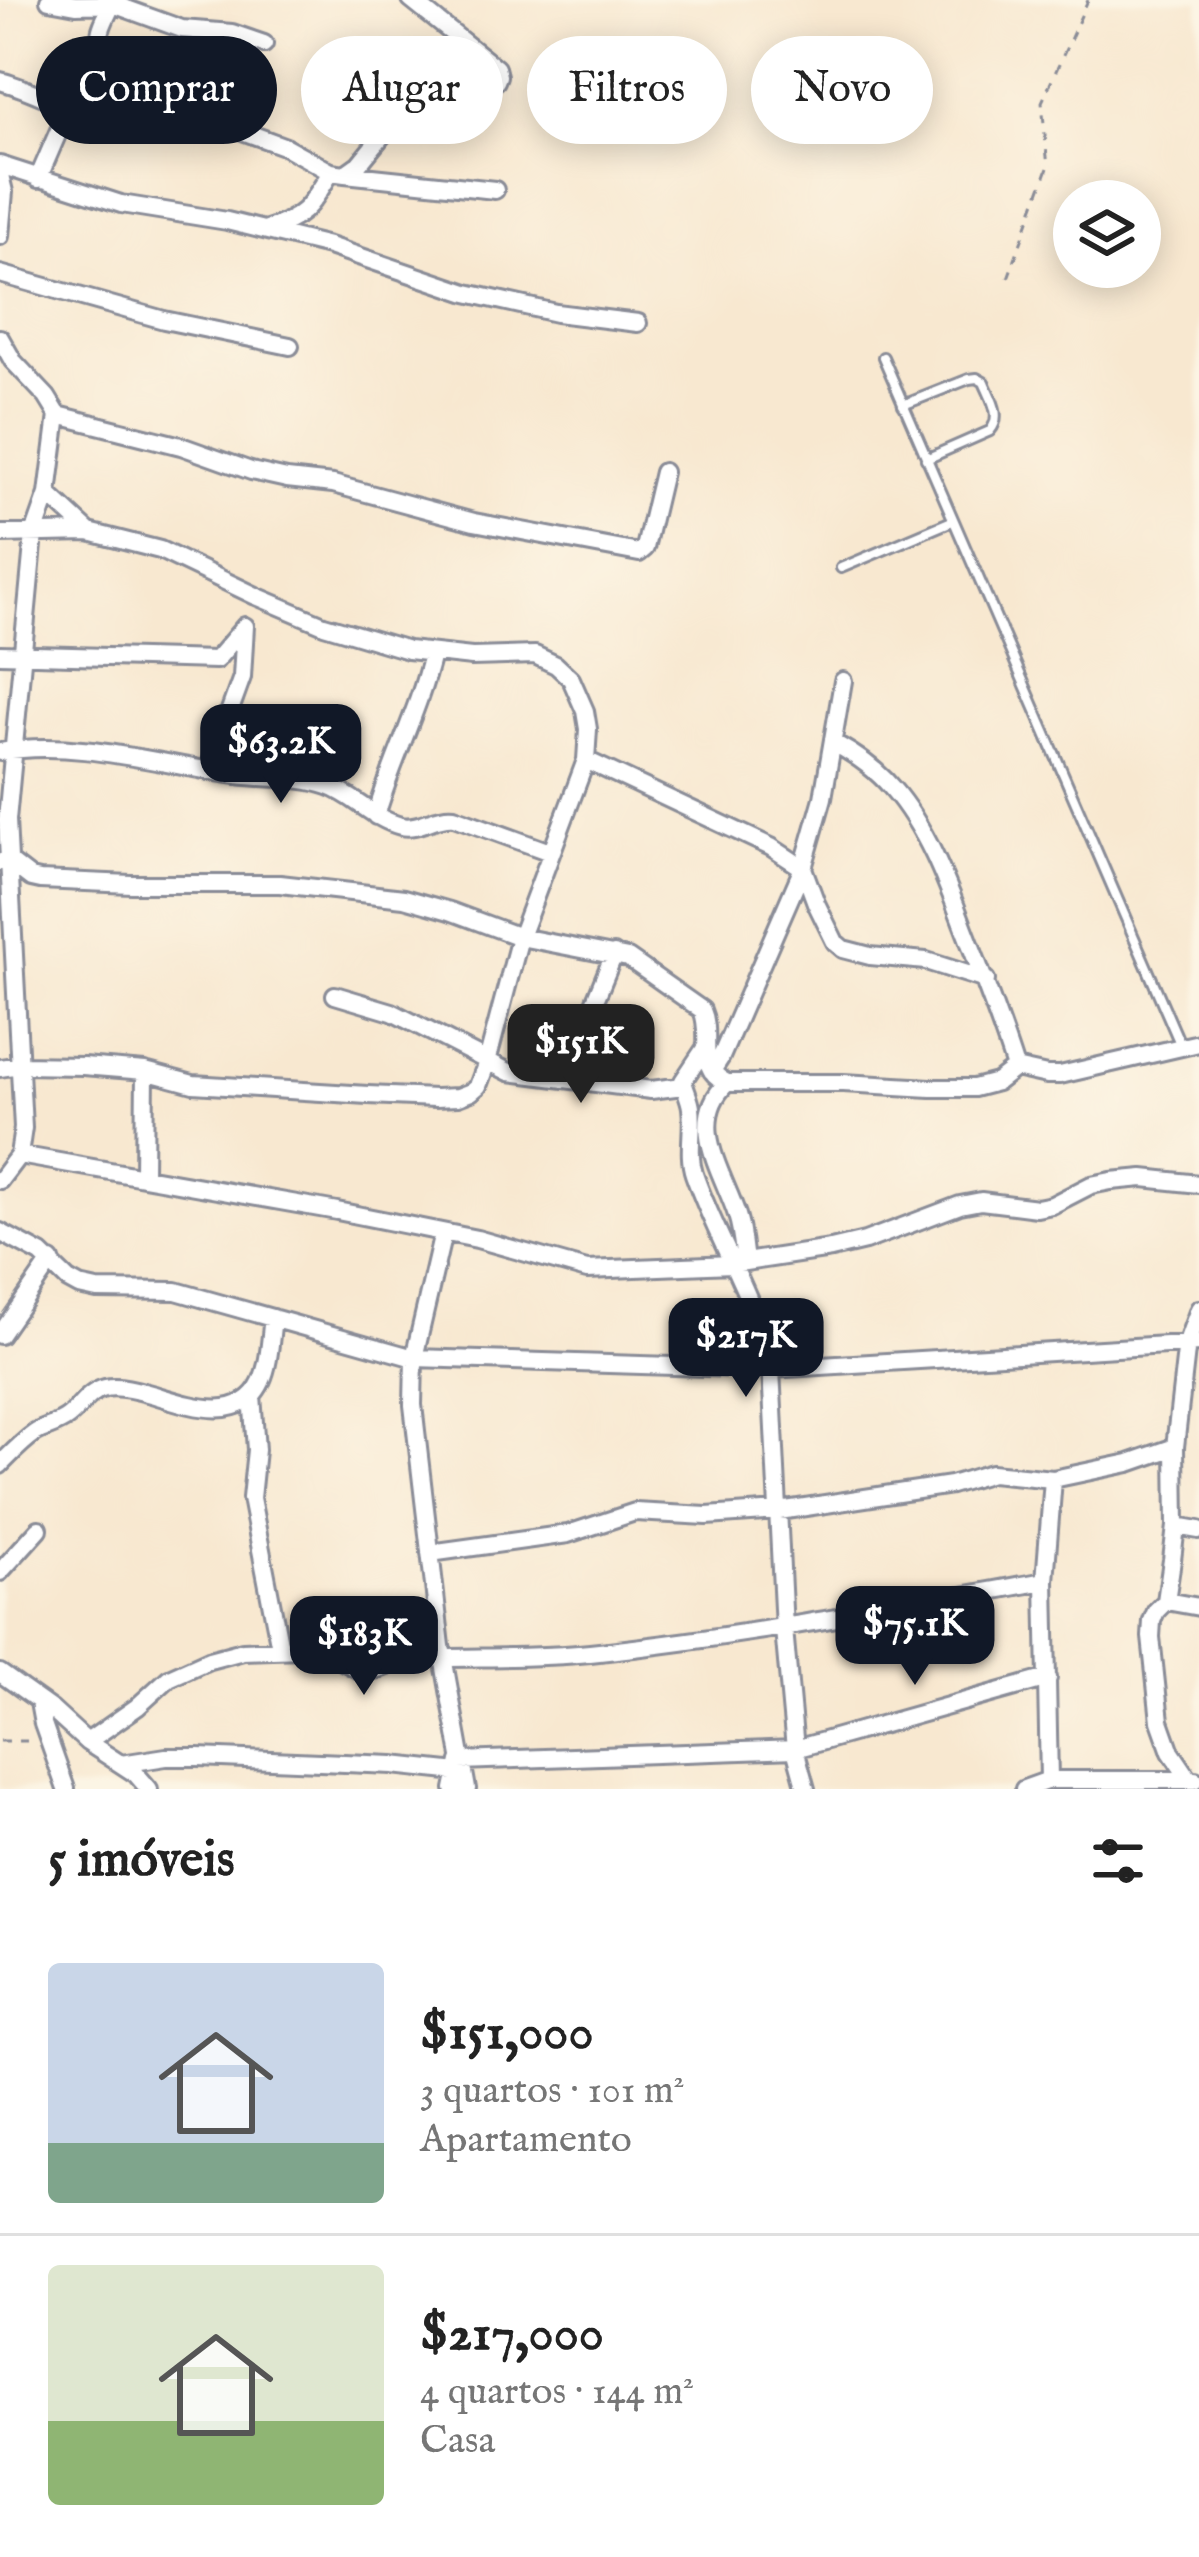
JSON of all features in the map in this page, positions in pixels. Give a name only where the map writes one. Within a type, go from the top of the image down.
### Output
[{"type":"street","points":[[49,0],[76,5],[114,2],[182,29],[241,36]]},
{"type":"street","points":[[266,229],[308,210],[338,173],[358,164],[410,100],[446,102],[496,81],[496,68],[411,0]]},
{"type":"street","points":[[100,36],[114,2]]},
{"type":"street","points":[[0,81],[36,92]]},
{"type":"street","points":[[38,179],[53,144]]},
{"type":"street","points":[[276,144],[338,173],[495,190]]},
{"type":"street","points":[[0,165],[121,203],[329,245],[467,293],[556,313],[638,323]]},
{"type":"street","points":[[0,175],[4,192],[0,236]]},
{"type":"street","points":[[0,274],[164,320],[290,346]]},
{"type":"street","points":[[0,338],[58,415],[48,494],[34,534],[24,654],[8,751],[7,967],[23,1128],[19,1155],[0,1180]]},
{"type":"street","points":[[58,415],[181,446],[251,471],[333,484],[474,522],[639,553],[645,548],[663,472]]},
{"type":"street","points":[[48,494],[89,532]]},
{"type":"street","points":[[0,534],[89,532],[160,550],[343,631],[432,654],[535,655],[556,665],[578,692],[588,729],[586,760],[520,937],[487,1062],[478,1087],[471,1092],[435,1098],[193,1084],[145,1071],[0,1068]]},
{"type":"street","points":[[208,771],[242,677],[245,626],[256,596]]},
{"type":"street","points":[[0,654],[216,660],[245,626]]},
{"type":"street","points":[[376,816],[420,701],[432,654]]},
{"type":"street","points":[[712,1071],[803,868],[820,812],[842,681]]},
{"type":"street","points":[[834,743],[872,768],[906,806],[942,874],[986,980],[1015,1068]]},
{"type":"street","points":[[8,751],[59,749],[317,783],[338,790],[376,816],[408,827],[454,817],[550,852]]},
{"type":"street","points":[[586,760],[771,847],[803,868],[835,942],[843,949],[926,961],[986,980]]},
{"type":"street","points":[[4,861],[40,880],[280,884],[404,898],[520,937],[614,954],[638,963],[702,1010],[712,1071],[728,1083],[974,1088],[997,1082],[1015,1068]]},
{"type":"street","points":[[563,1079],[614,954]]},
{"type":"street","points":[[335,995],[392,1012],[508,1072],[651,1090],[683,1086]]},
{"type":"street","points":[[1015,1068],[1060,1075],[1190,1045]]},
{"type":"street","points":[[705,1048],[686,1073],[683,1086],[691,1107],[691,1164],[739,1263],[771,1369],[784,1629],[795,1749],[806,1789]]},
{"type":"street","points":[[144,1176],[145,1071]]},
{"type":"street","points":[[728,1083],[714,1098],[708,1139],[738,1219],[739,1263]]},
{"type":"street","points":[[19,1155],[443,1233],[587,1270],[739,1263],[866,1241],[941,1211],[981,1201],[1037,1208],[1052,1205],[1111,1181],[1143,1178],[1199,1184]]},
{"type":"street","points":[[0,1232],[50,1261],[79,1286],[176,1291],[414,1358],[771,1369],[1193,1342]]},
{"type":"street","points":[[443,1233],[414,1358],[413,1406],[460,1778]]},
{"type":"street","points":[[0,1335],[50,1261]]},
{"type":"street","points":[[1195,1780],[1172,1752],[1160,1721],[1152,1621],[1166,1601],[1176,1526],[1175,1447],[1199,1309]]},
{"type":"street","points":[[0,1465],[33,1434],[70,1415],[104,1388],[141,1391],[218,1410],[237,1405],[260,1385],[273,1318]]},
{"type":"street","points":[[252,1395],[256,1450],[251,1498],[280,1648]]},
{"type":"street","points":[[430,1553],[568,1534],[635,1512],[707,1516],[779,1510],[951,1485],[991,1473],[1053,1479],[1175,1447]]},
{"type":"street","points":[[1049,1780],[1046,1581],[1053,1479]]},
{"type":"street","points":[[1176,1526],[1199,1530]]},
{"type":"street","points":[[0,1572],[39,1529]]},
{"type":"street","points":[[87,1742],[169,1678],[243,1651],[326,1652],[363,1672],[442,1652],[585,1654],[784,1629],[1046,1581]]},
{"type":"street","points":[[1166,1601],[1199,1606]]},
{"type":"street","points":[[0,1672],[149,1789]]},
{"type":"street","points":[[121,1764],[198,1757],[393,1766],[460,1778],[795,1749],[1048,1678]]},
{"type":"street","points":[[39,1702],[66,1789]]},
{"type":"street","points":[[1024,1789],[1049,1780],[1195,1780]]},
{"type":"lane","points":[[883,357],[952,521],[1190,1045]]},
{"type":"lane","points":[[904,405],[969,379],[984,382],[998,417],[996,424],[926,459]]},
{"type":"lane","points":[[841,568],[952,521]]},
{"type":"path","points":[[1008,278],[1048,168],[1042,102],[1088,0]]},
{"type":"path","points":[[0,1741],[50,1741]]}]
